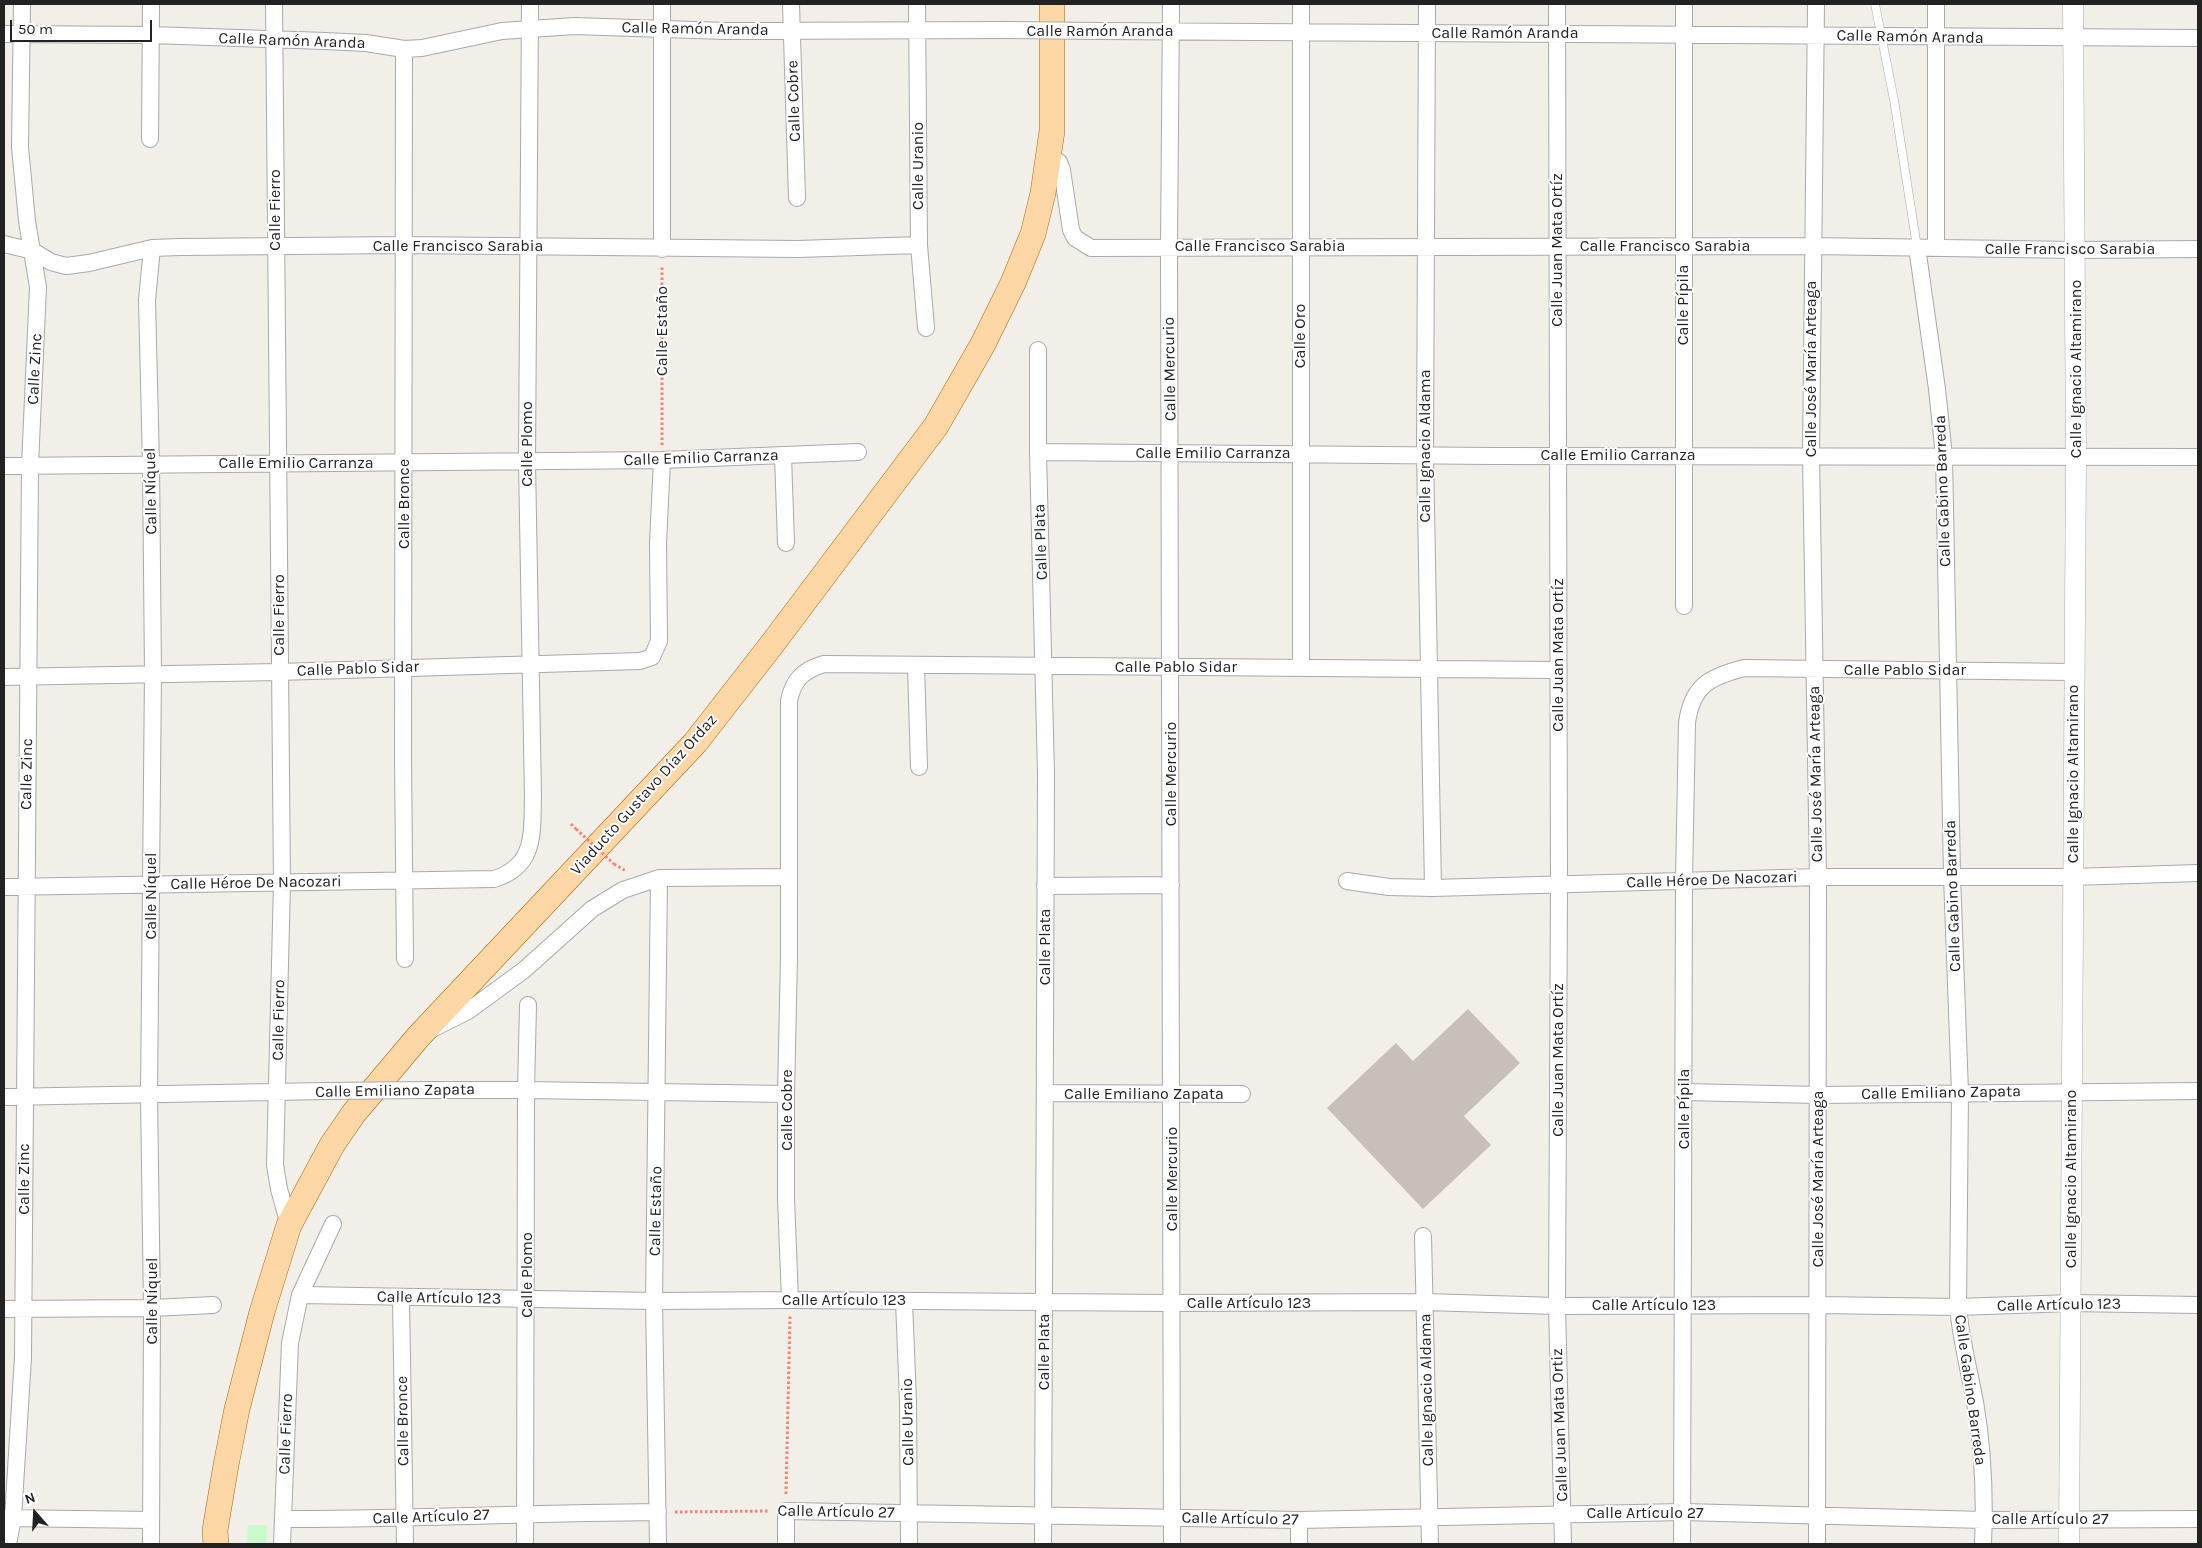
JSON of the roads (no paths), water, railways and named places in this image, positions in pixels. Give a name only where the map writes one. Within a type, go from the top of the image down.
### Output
[{"type":"main road","name":"Viaducto Gustavo Díaz Ordaz","points":[[216,1544],[217,1521],[237,1409],[262,1312],[289,1225],[332,1144],[354,1113],[419,1036],[695,743],[774,643],[936,426],[983,344],[1013,283],[1033,234],[1043,193],[1052,131],[1052,4]]},
{"type":"street","name":"Calle Zinc","points":[[8,1544],[23,1357],[30,466],[38,287],[27,221],[20,147],[22,4]]},
{"type":"street","points":[[150,4],[150,139]]},
{"type":"street","name":"Calle Fierro","points":[[274,4],[282,883],[275,1165],[279,1189],[289,1225]]},
{"type":"street","name":"Calle Plomo","points":[[507,875],[517,868],[525,858],[532,836],[527,462],[530,4]]},
{"type":"street","points":[[662,4],[662,249]]},
{"type":"street","name":"Calle Cobre","points":[[791,4],[797,198]]},
{"type":"street","name":"Calle Uranio","points":[[917,4],[919,246],[926,328]]},
{"type":"street","name":"Calle Mercurio","points":[[1171,4],[1169,247],[1171,453],[1172,1544]]},
{"type":"street","name":"Calle Oro","points":[[1301,4],[1301,668]]},
{"type":"street","name":"Calle Ignacio Aldama","points":[[1427,4],[1425,454],[1434,888]]},
{"type":"street","name":"Calle Juan Mata Ortíz","points":[[1557,4],[1557,1306]]},
{"type":"street","name":"Calle Pípila","points":[[1684,4],[1684,606]]},
{"type":"street","name":"Calle José María Arteaga","points":[[1816,4],[1811,456],[1818,877],[1817,1544]]},
{"type":"street","points":[[1936,4],[1936,248]]},
{"type":"street","name":"Calle Ignacio Altamirano","points":[[2069,1544],[2073,672],[2076,457],[2073,4]]},
{"type":"street","name":"Calle Ramón Aranda","points":[[4,34],[150,35],[366,43],[404,49],[530,28],[574,26],[662,30],[792,31],[1301,31],[2198,38]]},
{"type":"street","name":"Calle Bronce","points":[[404,49],[405,462],[403,668],[406,959]]},
{"type":"street","name":"Calle Francisco Sarabia","points":[[1048,158],[1059,162],[1062,170],[1071,230],[1075,238],[1092,248],[1812,246],[2076,250],[2198,249]]},
{"type":"street","name":"Calle Francisco Sarabia","points":[[4,244],[33,251],[51,262],[66,266],[152,248],[404,245],[798,249],[919,246]]},
{"type":"street","name":"Calle Gabino Barreda","points":[[1917,247],[1937,389],[1944,456],[1952,876],[1960,1092],[1958,1307],[1960,1332],[1975,1401],[1979,1434],[1984,1520],[1983,1544]]},
{"type":"street","name":"Calle Níquel","points":[[151,1544],[152,1308],[149,1096],[152,673],[151,464],[147,300],[152,248]]},
{"type":"street","name":"Calle Plata","points":[[1038,350],[1038,452],[1044,666],[1045,886],[1043,1544]]},
{"type":"street","name":"Calle Emilio Carranza","points":[[4,466],[662,460],[858,452]]},
{"type":"street","name":"Calle Emilio Carranza","points":[[1038,452],[2198,457]]},
{"type":"street","points":[[783,456],[786,543]]},
{"type":"street","name":"Calle Pablo Sidar","points":[[4,677],[279,672],[640,661],[652,657],[659,642],[658,543],[662,460]]},
{"type":"street","name":"Calle Pablo Sidar","points":[[798,678],[811,668],[824,664],[1558,670]]},
{"type":"street","points":[[916,665],[919,767]]},
{"type":"street","name":"Calle Pablo Sidar","points":[[1709,680],[1723,673],[1744,668],[2073,672]]},
{"type":"street","name":"Calle Cobre","points":[[790,1300],[786,1199],[789,701],[792,689],[798,678]]},
{"type":"street","name":"Calle Pípila","points":[[1682,1544],[1684,880],[1687,723],[1690,705],[1698,690],[1709,680]]},
{"type":"street","name":"Calle Héroe De Nacozari","points":[[1347,882],[1389,887],[1434,888],[1818,877],[2072,877],[2198,874]]},
{"type":"street","name":"Calle Héroe De Nacozari","points":[[4,887],[404,881],[494,878],[507,875]]},
{"type":"street","points":[[419,1036],[468,1011],[524,970],[592,909],[623,890],[659,878],[789,876]]},
{"type":"street","name":"Calle Estaño","points":[[658,1544],[654,1301],[658,1094],[659,878]]},
{"type":"street","points":[[1045,886],[1171,885]]},
{"type":"street","name":"Calle Plomo","points":[[525,1544],[526,1090],[528,1005]]},
{"type":"street","name":"Calle Emiliano Zapata","points":[[4,1097],[431,1090],[786,1094]]},
{"type":"street","name":"Calle Emiliano Zapata","points":[[1684,1092],[1818,1095],[1960,1092],[2198,1091]]},
{"type":"street","name":"Calle Emiliano Zapata","points":[[1045,1093],[1242,1094]]},
{"type":"street","name":"Calle Fierro","points":[[282,1544],[290,1343],[300,1295],[333,1224]]},
{"type":"street","name":"Calle Ignacio Aldama","points":[[1423,1236],[1430,1544]]},
{"type":"street","name":"Calle Artículo 123","points":[[300,1295],[654,1301],[1425,1302],[1557,1306],[1818,1305],[1958,1307],[2070,1304],[2198,1305]]},
{"type":"street","name":"Calle Bronce","points":[[401,1298],[405,1544]]},
{"type":"street","name":"Calle Uranio","points":[[904,1300],[908,1401],[909,1544]]},
{"type":"street","points":[[4,1309],[152,1308],[213,1304]]},
{"type":"street","name":"Calle Juan Mata Ortiz","points":[[1557,1306],[1563,1544]]},
{"type":"street","name":"Calle Artículo 27","points":[[786,1544],[786,1511],[1299,1520],[1430,1519],[1683,1512],[1984,1520],[2198,1519]]},
{"type":"street","name":"Calle Artículo 27","points":[[283,1519],[405,1519],[526,1514],[658,1512]]},
{"type":"street","points":[[9,1518],[151,1520]]},
{"type":"street","points":[[1299,1520],[1299,1544]]},
{"type":"lane","points":[[1875,4],[1894,100],[1917,247]]}]
